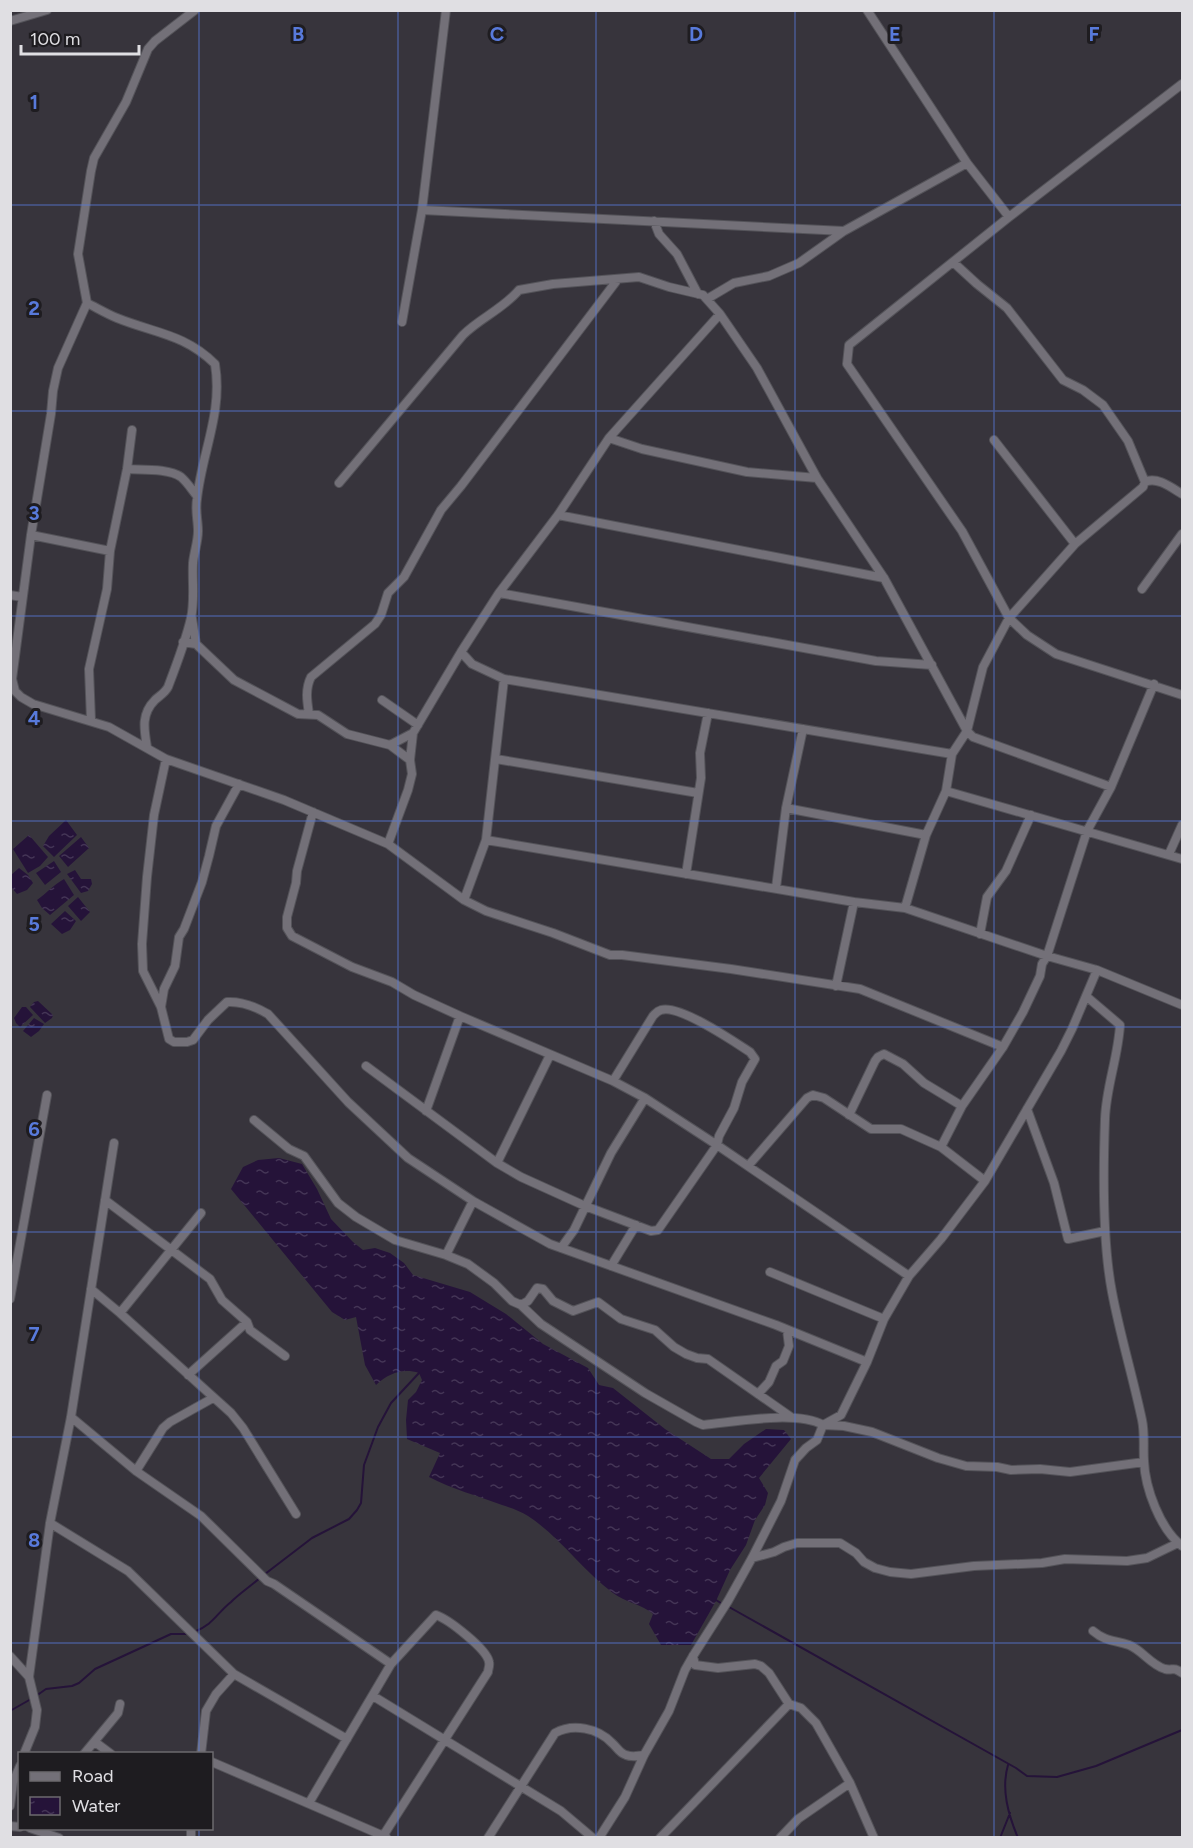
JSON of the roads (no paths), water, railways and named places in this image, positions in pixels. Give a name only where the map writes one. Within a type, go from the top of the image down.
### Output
[{"type":"street","points":[[10,21],[46,10]]},
{"type":"street","points":[[195,10],[155,40],[148,49],[126,102],[94,158],[78,254],[87,303],[58,369],[31,535],[11,679],[15,691],[33,704],[109,727],[166,759],[284,800],[388,844],[464,900],[486,911],[610,955],[721,968],[860,989],[1004,1047]]},
{"type":"street","points":[[402,322],[422,210],[446,10]]},
{"type":"street","points":[[867,10],[967,163],[1009,217]]},
{"type":"street","points":[[1182,84],[1009,217],[849,345],[847,364],[962,531],[1009,618],[1028,635],[1056,654],[1182,695]]},
{"type":"street","points":[[707,299],[734,283],[769,276],[799,263],[844,231],[967,163]]},
{"type":"street","points":[[422,210],[844,231]]},
{"type":"street","points":[[654,221],[659,234],[677,254],[698,294]]},
{"type":"street","points":[[905,908],[926,835],[946,791],[952,753],[967,731],[983,667],[1009,618],[1075,544],[1143,487],[1145,482],[1128,441],[1103,405],[1083,390],[1063,380],[1007,308],[953,262]]},
{"type":"street","points":[[339,483],[463,335],[519,290],[553,284],[639,277],[663,286],[703,295],[720,314],[757,368],[817,478],[884,578],[967,731],[973,737],[1111,787]]},
{"type":"street","points":[[309,714],[307,694],[311,677],[375,624],[381,615],[388,593],[410,568],[417,550],[441,510],[618,279]]},
{"type":"street","points":[[87,303],[116,318],[172,335],[191,345],[215,364],[217,389],[214,424],[206,450],[195,513],[198,536],[193,559],[192,616],[196,644]]},
{"type":"street","points":[[388,844],[412,774],[410,760],[413,733],[461,652],[499,593],[558,515],[609,438],[720,314]]},
{"type":"street","points":[[91,720],[89,669],[107,589],[110,551],[132,430]]},
{"type":"street","points":[[609,438],[642,449],[747,472],[817,478]]},
{"type":"street","points":[[993,440],[1075,544]]},
{"type":"street","points":[[126,469],[172,472],[180,476],[197,496]]},
{"type":"street","points":[[1145,482],[1157,481],[1182,494]]},
{"type":"street","points":[[558,515],[884,578]]},
{"type":"street","points":[[1142,589],[1182,534]]},
{"type":"street","points":[[31,535],[110,551]]},
{"type":"street","points":[[499,593],[876,661],[932,665]]},
{"type":"street","points":[[10,595],[22,597]]},
{"type":"street","points":[[147,747],[143,727],[145,715],[153,702],[167,690],[192,616]]},
{"type":"street","points":[[183,642],[196,644],[234,680],[297,714],[318,715],[347,734],[390,745],[410,760]]},
{"type":"street","points":[[461,652],[472,664],[504,679],[952,753]]},
{"type":"street","points":[[464,900],[486,840],[504,679]]},
{"type":"street","points":[[941,1147],[962,1106],[1004,1047],[1040,976],[1042,964],[1047,956],[1088,831],[1111,787],[1154,684]]},
{"type":"street","points":[[382,700],[418,724]]},
{"type":"street","points":[[686,874],[701,778],[700,753],[708,713]]},
{"type":"street","points":[[776,888],[786,808],[802,729]]},
{"type":"street","points":[[390,745],[413,733]]},
{"type":"street","points":[[166,759],[154,815],[142,944],[143,970],[162,1007],[169,1039],[174,1042],[193,1040],[226,1002],[236,1001],[259,1009],[268,1014],[348,1102],[408,1158],[473,1201],[550,1244],[787,1330],[867,1362]]},
{"type":"street","points":[[495,759],[698,794]]},
{"type":"street","points":[[162,1007],[164,989],[176,966],[179,937],[202,882],[216,826],[239,784]]},
{"type":"street","points":[[946,791],[1182,859]]},
{"type":"street","points":[[786,808],[926,835]]},
{"type":"street","points":[[313,813],[287,917],[287,928],[292,936],[352,967],[393,982],[414,995],[613,1081],[645,1098],[909,1276]]},
{"type":"street","points":[[980,933],[987,897],[1006,872],[1031,814]]},
{"type":"street","points":[[1169,854],[1182,825]]},
{"type":"street","points":[[486,840],[854,902],[905,908],[1047,956],[1097,970],[1182,1005]]},
{"type":"street","points":[[836,986],[854,902]]},
{"type":"street","points":[[599,1838],[625,1797],[644,1755],[669,1711],[693,1656],[752,1558],[781,1501],[795,1460],[817,1440],[823,1425],[841,1415],[867,1362],[884,1319],[909,1276],[941,1239],[985,1180],[1061,1051],[1097,970]]},
{"type":"street","points":[[752,1558],[797,1543],[840,1543],[875,1568],[911,1574],[974,1566],[1042,1563],[1065,1559],[1126,1561],[1147,1558],[1180,1544],[1166,1526],[1152,1501],[1144,1462],[1143,1423],[1111,1290],[1105,1231],[1105,1116],[1120,1025],[1086,996]]},
{"type":"street","points":[[366,1066],[497,1163],[521,1177],[585,1206],[651,1231],[658,1230],[717,1145],[719,1136],[734,1108],[742,1082],[755,1059],[750,1052],[688,1015],[663,1009],[658,1010],[613,1081]]},
{"type":"street","points":[[426,1111],[460,1016]]},
{"type":"street","points":[[849,1115],[875,1061],[884,1054],[903,1064],[924,1083],[962,1106]]},
{"type":"street","points":[[497,1163],[550,1055]]},
{"type":"street","points":[[10,1299],[47,1095]]},
{"type":"street","points":[[748,1166],[807,1098],[813,1095],[824,1098],[871,1129],[901,1129],[941,1147],[985,1180]]},
{"type":"street","points":[[561,1248],[574,1230],[611,1153],[645,1098]]},
{"type":"street","points":[[1027,1109],[1054,1184],[1068,1239],[1105,1231]]},
{"type":"street","points":[[254,1120],[289,1149],[304,1156],[338,1203],[356,1217],[395,1240],[468,1264],[494,1283],[512,1301],[521,1305],[541,1324],[645,1393],[696,1422],[704,1425],[791,1417],[823,1425],[844,1426],[872,1432],[938,1458],[966,1466],[1070,1472],[1144,1462]]},
{"type":"street","points":[[25,1752],[35,1727],[37,1710],[29,1677],[50,1523],[71,1417],[114,1143]]},
{"type":"street","points":[[105,1200],[210,1279],[222,1300],[247,1322],[250,1330],[285,1356]]},
{"type":"street","points":[[446,1255],[473,1201]]},
{"type":"street","points":[[120,1313],[201,1213]]},
{"type":"street","points":[[611,1266],[636,1225]]},
{"type":"street","points":[[770,1272],[884,1319]]},
{"type":"street","points":[[521,1305],[528,1301],[537,1288],[543,1289],[552,1301],[573,1311],[598,1302],[621,1319],[656,1330],[674,1347],[686,1354],[708,1359],[791,1417]]},
{"type":"street","points":[[91,1289],[231,1413],[243,1428],[296,1514]]},
{"type":"street","points":[[188,1375],[247,1322]]},
{"type":"street","points":[[758,1394],[770,1382],[776,1366],[783,1361],[789,1346],[787,1330]]},
{"type":"street","points":[[136,1472],[163,1428],[213,1398]]},
{"type":"street","points":[[71,1417],[136,1472],[201,1516],[267,1581],[391,1664]]},
{"type":"street","points":[[50,1523],[128,1571],[234,1674],[346,1739]]},
{"type":"street","points":[[213,1762],[385,1837],[488,1672],[489,1662],[486,1655],[457,1627],[436,1615],[391,1664],[309,1803]]},
{"type":"street","points":[[1094,1631],[1108,1641],[1129,1645],[1163,1668],[1175,1668],[1182,1673]]},
{"type":"street","points":[[10,1656],[29,1677]]},
{"type":"street","points":[[693,1656],[695,1665],[718,1668],[754,1664],[761,1666],[769,1673],[789,1704],[801,1708],[816,1723],[850,1783],[874,1838]]},
{"type":"street","points":[[201,1752],[206,1711],[216,1694],[234,1674]]},
{"type":"street","points":[[373,1695],[561,1811],[593,1838]]},
{"type":"street","points":[[86,1752],[118,1713],[120,1704]]},
{"type":"street","points":[[660,1838],[789,1704]]},
{"type":"street","points":[[488,1838],[555,1733],[562,1729],[578,1727],[598,1733],[610,1741],[622,1754],[644,1755]]},
{"type":"street","points":[[95,1743],[108,1752]]},
{"type":"street","points":[[10,1806],[12,1781]]},
{"type":"street","points":[[780,1838],[798,1819],[850,1783]]},
{"type":"street","points":[[36,1830],[59,1838]]},
{"type":"water","points":[[66,820],[77,835],[54,857],[43,846],[49,836]]},
{"type":"water","points":[[29,835],[48,857],[40,866],[28,873],[13,849]]},
{"type":"water","points":[[81,837],[89,848],[68,867],[59,856]]},
{"type":"water","points":[[54,861],[61,872],[45,885],[36,873]]},
{"type":"water","points":[[19,868],[28,875],[33,883],[27,890],[17,894],[11,887],[11,875]]},
{"type":"water","points":[[75,870],[81,879],[91,879],[92,884],[88,891],[81,893],[67,874]]},
{"type":"water","points":[[64,879],[74,895],[50,915],[37,900]]},
{"type":"water","points":[[78,897],[90,912],[81,921],[68,906]]},
{"type":"water","points":[[65,911],[76,921],[70,930],[62,934],[51,924]]},
{"type":"water","points":[[38,1001],[53,1015],[45,1023],[30,1007]]},
{"type":"water","points":[[22,1007],[26,1007],[33,1015],[20,1027],[14,1018]]},
{"type":"water","points":[[34,1018],[44,1024],[31,1037],[23,1031]]},
{"type":"water","points":[[279,1158],[302,1164],[331,1219],[363,1250],[375,1248],[390,1253],[404,1263],[413,1275],[470,1292],[506,1314],[543,1344],[588,1368],[599,1385],[613,1388],[665,1429],[711,1459],[729,1459],[744,1444],[766,1429],[784,1430],[791,1439],[759,1478],[768,1493],[765,1505],[755,1520],[746,1545],[730,1570],[716,1601],[691,1645],[661,1645],[649,1624],[653,1614],[613,1593],[540,1524],[528,1516],[429,1477],[440,1453],[407,1439],[408,1400],[416,1392],[422,1380],[419,1373],[407,1371],[396,1373],[376,1385],[365,1365],[356,1317],[345,1320],[332,1312],[231,1189],[243,1167],[258,1160]]},
{"type":"waterway","points":[[265,1574],[312,1538],[349,1519],[357,1510],[361,1503],[364,1465],[378,1427],[391,1403],[419,1373]]},
{"type":"waterway","points":[[194,1632],[211,1622],[226,1606],[261,1577]]},
{"type":"waterway","points":[[716,1600],[724,1605]]},
{"type":"waterway","points":[[729,1607],[1027,1776],[1057,1777],[1096,1766],[1182,1730]]},
{"type":"waterway","points":[[36,1696],[46,1689],[79,1683],[95,1669],[171,1634],[188,1634]]},
{"type":"waterway","points":[[10,1711],[31,1699]]},
{"type":"waterway","points":[[1008,1765],[1005,1792],[1011,1820],[1018,1838]]},
{"type":"waterway","points":[[1000,1838],[1010,1813]]}]
